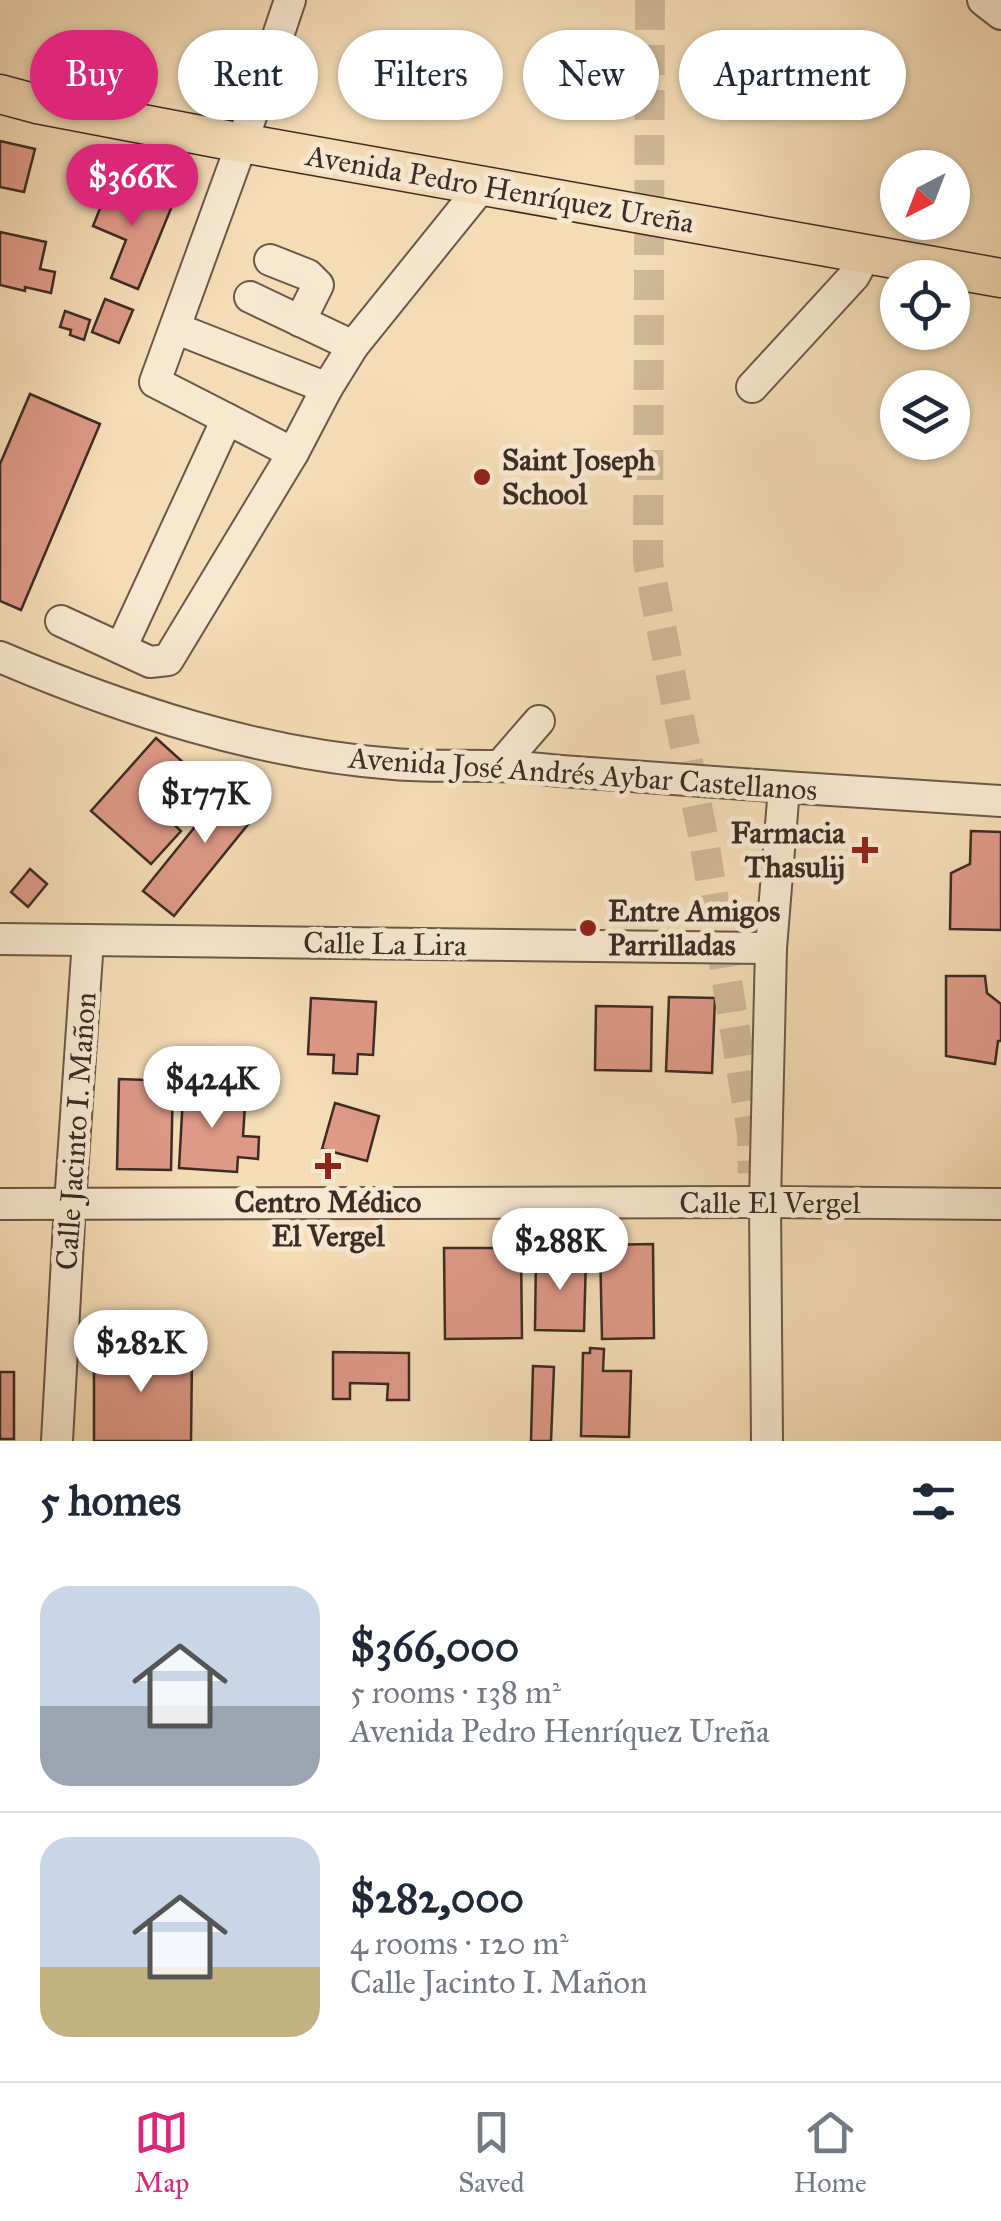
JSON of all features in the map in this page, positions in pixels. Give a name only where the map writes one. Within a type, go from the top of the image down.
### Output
[{"type":"main road","name":"Avenida Pedro Henríquez Ureña","points":[[0,94],[242,144],[1001,278]]},
{"type":"street","points":[[290,0],[155,382],[293,453]]},
{"type":"street","points":[[982,0],[1001,14]]},
{"type":"street","points":[[62,621],[150,662],[168,660],[353,346],[482,186]]},
{"type":"street","points":[[752,388],[854,276],[866,254]]},
{"type":"street","points":[[270,260],[308,275],[318,284],[300,321]]},
{"type":"street","points":[[250,298],[353,346]]},
{"type":"street","points":[[175,328],[327,388]]},
{"type":"street","points":[[121,648],[227,419]]},
{"type":"street","name":"Avenida José Andrés Aybar Castellanos","points":[[0,657],[76,689],[164,718],[244,740],[323,755],[395,764],[500,766],[1001,801]]},
{"type":"street","points":[[500,766],[539,721]]},
{"type":"street","points":[[767,1441],[771,948],[784,788]]},
{"type":"street","name":"Calle La Lira","points":[[0,939],[771,948]]},
{"type":"street","name":"Calle Jacinto I. Mañon","points":[[57,1441],[88,940]]},
{"type":"street","name":"Calle El Vergel","points":[[0,1204],[1001,1204]]},
{"type":"building","points":[[0,141],[35,149],[24,192],[0,187]]},
{"type":"building","points":[[111,181],[172,206],[138,289],[111,278],[126,240],[93,226]]},
{"type":"building","points":[[0,232],[46,242],[40,269],[55,272],[51,293],[0,285]]},
{"type":"building","points":[[105,299],[133,310],[119,343],[92,332]]},
{"type":"building","points":[[65,311],[90,320],[84,340],[60,327]]},
{"type":"building","points":[[30,394],[100,424],[21,610],[0,601],[0,464]]},
{"type":"building","points":[[156,738],[205,782],[170,821],[181,831],[151,864],[91,811]]},
{"type":"building","points":[[236,776],[267,801],[174,916],[143,891]]},
{"type":"building","points":[[971,831],[1001,832],[1001,930],[950,929],[951,873],[970,864]]},
{"type":"building","points":[[30,869],[47,884],[28,907],[11,892]]},
{"type":"building","points":[[946,976],[985,976],[987,993],[1001,1004],[1001,1041],[995,1064],[946,1056]]},
{"type":"building","points":[[669,997],[715,998],[712,1073],[666,1071]]},
{"type":"building","points":[[311,998],[376,1002],[373,1055],[358,1054],[357,1074],[333,1073],[334,1055],[308,1054]]},
{"type":"building","points":[[596,1006],[652,1007],[651,1071],[595,1070]]},
{"type":"building","points":[[184,1078],[210,1080],[209,1102],[245,1105],[243,1136],[259,1137],[258,1159],[238,1157],[237,1172],[179,1168]]},
{"type":"building","points":[[119,1079],[173,1081],[171,1170],[117,1169]]},
{"type":"building","points":[[335,1103],[379,1116],[367,1161],[322,1149]]},
{"type":"building","points":[[653,1244],[654,1338],[602,1339],[600,1245]]},
{"type":"building","points":[[444,1248],[521,1248],[522,1338],[445,1339]]},
{"type":"building","points":[[536,1255],[586,1257],[584,1331],[535,1330]]},
{"type":"building","points":[[94,1345],[163,1346],[162,1358],[192,1359],[191,1441],[94,1441]]},
{"type":"building","points":[[590,1348],[604,1349],[603,1371],[631,1371],[629,1437],[581,1436],[583,1353],[590,1353]]},
{"type":"building","points":[[333,1352],[409,1353],[409,1400],[387,1400],[388,1384],[350,1383],[350,1399],[333,1399]]},
{"type":"building","points":[[533,1366],[554,1367],[551,1441],[531,1441]]},
{"type":"building","points":[[0,1372],[14,1372],[14,1439],[0,1439]]},
{"type":"tunnel","points":[[650,0],[648,562],[704,841],[752,1134],[753,1173]]},
{"type":"place","name":"Saint Joseph School","points":[[482,477]]},
{"type":"place","name":"Farmacia Thasulij","points":[[865,850]]},
{"type":"place","name":"Entre Amigos Parrilladas","points":[[588,928]]},
{"type":"place","name":"Centro Médico El Vergel","points":[[328,1166]]}]
